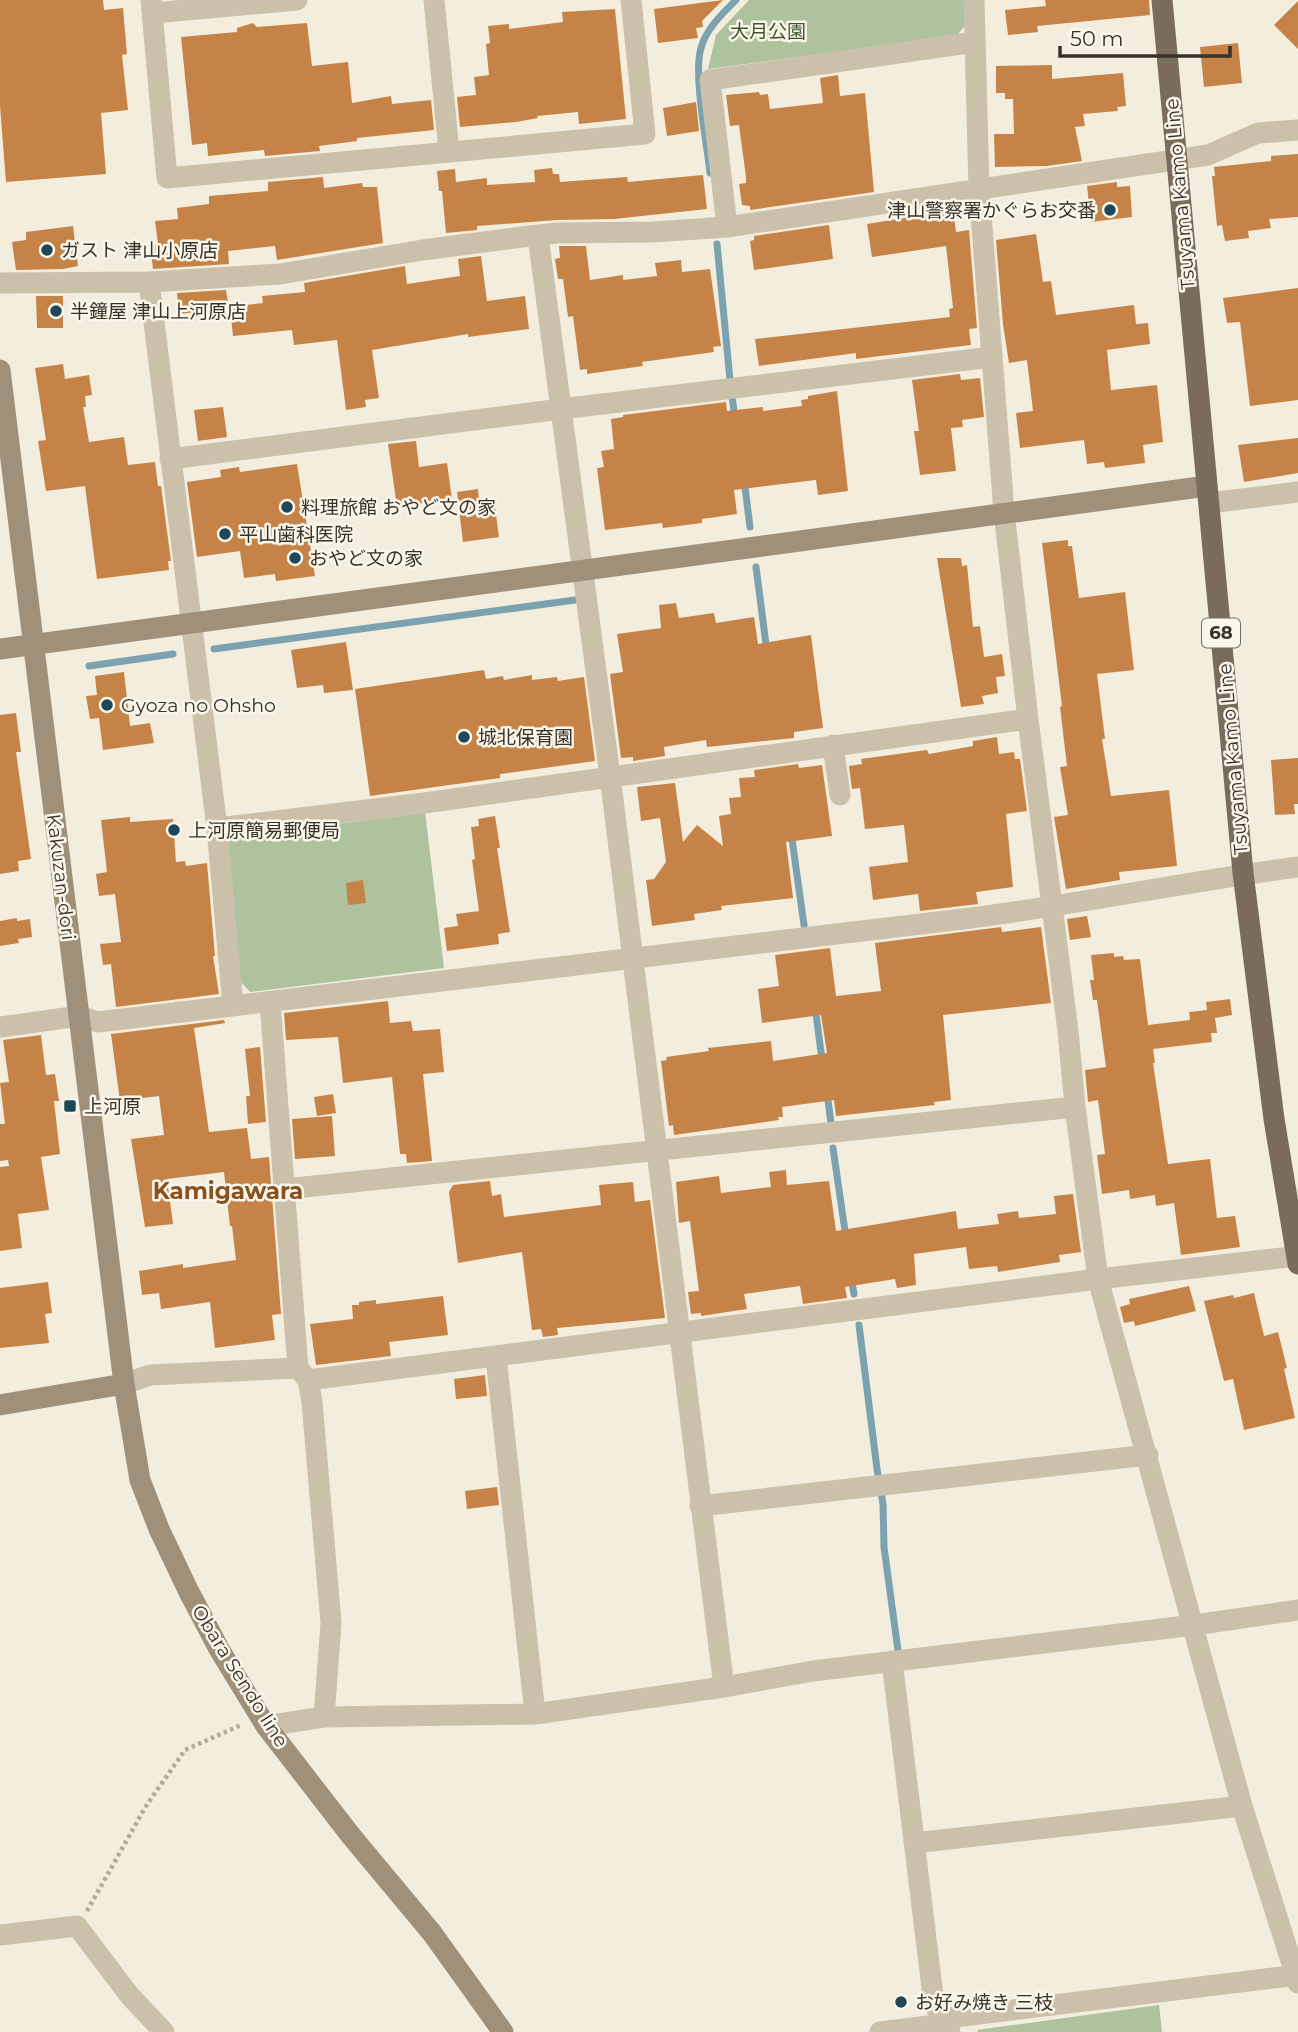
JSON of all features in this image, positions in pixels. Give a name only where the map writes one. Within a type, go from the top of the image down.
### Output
[{"type":"main road","name":"Tsuyama Kamo Line","points":[[1162,0],[1243,873],[1267,1064],[1297,1259]]},
{"type":"street","points":[[297,0],[152,7],[167,178],[646,134],[631,0]]},
{"type":"street","points":[[434,0],[449,151]]},
{"type":"street","points":[[880,2032],[913,2030],[1297,1977],[1242,1806],[1098,1279],[1004,512],[979,188],[974,0]]},
{"type":"street","points":[[727,227],[710,80],[975,42]]},
{"type":"street","points":[[0,283],[149,282],[280,274],[423,250],[538,236],[727,227],[1208,155],[1258,133],[1298,130]]},
{"type":"street","points":[[538,236],[658,1150],[724,1687]]},
{"type":"street","points":[[149,282],[217,828],[233,1006]]},
{"type":"street","points":[[170,459],[992,357]]},
{"type":"street","name":"Kakuzan-dori","points":[[0,370],[124,1384]]},
{"type":"street","points":[[0,649],[1004,512],[1208,494],[1298,492]]},
{"type":"street","points":[[217,828],[425,803],[1028,719]]},
{"type":"street","points":[[832,746],[840,795]]},
{"type":"street","points":[[0,1027],[79,1017],[98,1022],[1052,908],[1243,873],[1298,867]]},
{"type":"street","points":[[270,1002],[303,1374],[312,1402],[331,1623],[324,1717]]},
{"type":"street","points":[[285,1189],[1075,1107]]},
{"type":"street","points":[[0,1405],[124,1384],[150,1375],[303,1374],[496,1357],[1098,1279],[1297,1259]]},
{"type":"street","points":[[496,1357],[535,1714]]},
{"type":"street","name":"Obara Sendo line","points":[[124,1384],[141,1480],[159,1529],[207,1625],[266,1726],[352,1837],[432,1933],[503,2032]]},
{"type":"street","points":[[700,1506],[1148,1455]]},
{"type":"street","points":[[266,1726],[324,1717],[535,1714],[724,1687],[813,1671],[1298,1610]]},
{"type":"street","points":[[898,1661],[934,2004],[949,2023]]},
{"type":"street","points":[[919,1843],[1242,1806]]},
{"type":"street","points":[[0,1935],[77,1927],[130,1996],[164,2032]]},
{"type":"path","points":[[77,1927],[146,1806],[185,1750],[237,1725],[266,1726]]},
{"type":"green space","name":"大月公園","points":[[749,0],[965,0],[965,26],[956,36],[708,69],[716,35]]},
{"type":"green space","points":[[425,812],[444,968],[250,992],[238,979],[226,846],[231,839]]},
{"type":"green space","points":[[1159,2005],[1162,2032],[977,2030]]},
{"type":"building","points":[[0,0],[103,0],[104,10],[123,8],[127,54],[122,55],[128,110],[101,113],[106,174],[6,182],[0,106]]},
{"type":"building","points":[[723,0],[702,21],[703,27],[696,28],[698,38],[658,43],[654,9]]},
{"type":"building","points":[[1045,0],[1149,0],[1150,15],[1037,26],[1038,32],[1008,35],[1005,10],[1046,6]]},
{"type":"building","points":[[1298,1],[1298,49],[1274,25]]},
{"type":"building","points":[[615,9],[626,119],[579,124],[578,112],[537,116],[538,118],[516,122],[460,127],[457,97],[476,95],[474,77],[489,75],[486,44],[490,43],[488,26],[509,24],[509,29],[563,22],[562,12]]},
{"type":"building","points":[[253,23],[257,27],[307,23],[312,66],[348,62],[352,103],[391,96],[392,104],[431,100],[434,130],[357,138],[357,141],[319,146],[320,151],[265,156],[264,150],[208,156],[207,143],[192,145],[181,37],[237,32],[237,28]]},
{"type":"building","points":[[1238,43],[1242,83],[1204,87],[1200,47]]},
{"type":"building","points":[[1052,65],[1052,79],[1123,73],[1126,106],[1117,107],[1118,111],[1083,114],[1085,126],[1075,127],[1082,161],[1047,166],[995,167],[994,134],[1014,134],[1013,99],[1005,99],[1005,93],[996,93],[996,66]]},
{"type":"building","points":[[838,75],[840,96],[865,93],[874,192],[750,210],[750,206],[742,205],[739,184],[746,183],[746,177],[739,125],[730,126],[726,95],[759,92],[760,95],[768,94],[770,109],[823,103],[820,78]]},
{"type":"building","points":[[696,102],[699,131],[667,136],[663,108]]},
{"type":"building","points":[[1298,154],[1298,217],[1269,219],[1271,228],[1248,231],[1249,238],[1225,241],[1222,225],[1217,226],[1212,176],[1215,176],[1214,167],[1271,161],[1271,156]]},
{"type":"building","points":[[552,168],[553,174],[559,174],[560,182],[627,177],[628,182],[703,175],[707,209],[614,219],[477,226],[477,230],[446,233],[437,171],[455,169],[456,182],[487,178],[487,185],[535,182],[534,170]]},
{"type":"building","points":[[323,177],[324,188],[362,183],[363,187],[377,187],[383,243],[277,260],[275,246],[228,251],[229,264],[153,269],[150,245],[158,244],[155,221],[178,219],[177,208],[209,204],[209,196],[268,191],[268,182]]},
{"type":"building","name":"津山警察署かぐらお交番","points":[[1117,182],[1117,187],[1130,186],[1132,217],[1091,222],[1087,186]]},
{"type":"building","points":[[953,210],[956,232],[969,230],[977,328],[969,329],[971,345],[856,359],[856,353],[759,366],[755,339],[950,317],[949,309],[953,308],[946,246],[872,257],[867,224]]},
{"type":"building","points":[[829,225],[833,259],[754,270],[750,241],[754,240],[754,236]]},
{"type":"building","points":[[73,226],[78,266],[16,270],[12,242],[26,240],[26,232]]},
{"type":"building","points":[[1036,234],[1043,282],[1051,281],[1056,315],[1134,305],[1136,324],[1148,323],[1150,344],[1107,350],[1111,390],[1157,385],[1163,442],[1143,445],[1145,463],[1105,468],[1104,462],[1087,464],[1084,440],[1020,448],[1016,413],[1033,411],[1027,360],[1009,363],[996,240]]},
{"type":"building","points":[[559,246],[586,246],[590,280],[623,275],[623,280],[657,276],[655,263],[681,260],[682,272],[710,269],[721,346],[713,347],[714,352],[642,362],[643,366],[587,374],[587,369],[580,370],[573,316],[568,317],[563,279],[558,279],[555,259],[560,258]]},
{"type":"building","points":[[481,256],[487,301],[525,296],[529,329],[468,337],[468,334],[372,350],[379,398],[365,400],[366,407],[346,410],[337,340],[294,345],[292,330],[233,336],[230,307],[263,303],[262,296],[305,292],[304,283],[405,266],[407,284],[460,276],[458,259]]},
{"type":"building","points":[[1298,288],[1298,400],[1250,406],[1240,322],[1227,323],[1223,298]]},
{"type":"building","points":[[226,290],[229,308],[179,314],[177,293]]},
{"type":"building","name":"半鐘屋 津山上河原店","points":[[36,296],[63,296],[63,328],[37,328]]},
{"type":"building","points":[[63,364],[65,379],[89,375],[92,395],[85,396],[86,407],[83,407],[89,442],[124,437],[128,465],[155,462],[171,561],[168,561],[169,570],[97,579],[85,486],[46,491],[38,441],[46,440],[35,368]]},
{"type":"building","points":[[960,374],[961,380],[980,378],[984,417],[962,420],[963,427],[951,428],[956,471],[920,475],[914,431],[919,431],[912,380]]},
{"type":"building","points":[[837,391],[848,491],[818,495],[816,480],[734,490],[737,514],[702,519],[702,523],[663,528],[662,523],[605,530],[597,468],[604,467],[601,451],[614,449],[611,419],[623,415],[726,402],[727,411],[763,407],[763,411],[802,406],[801,400],[808,399],[808,396]]},
{"type":"building","points":[[223,407],[227,437],[198,441],[194,410]]},
{"type":"building","points":[[1298,438],[1298,473],[1244,482],[1238,445]]},
{"type":"building","points":[[416,441],[419,467],[447,463],[452,499],[397,507],[388,444]]},
{"type":"building","points":[[297,464],[315,576],[276,581],[275,574],[244,578],[240,551],[197,557],[187,482],[221,477],[220,470],[239,467],[240,472]]},
{"type":"building","points":[[478,489],[479,500],[494,499],[499,537],[463,542],[457,492]]},
{"type":"building","points":[[1068,540],[1068,546],[1072,546],[1079,598],[1125,592],[1134,670],[1097,674],[1105,739],[1102,739],[1111,796],[1169,790],[1177,866],[1119,872],[1120,880],[1066,889],[1054,817],[1068,815],[1060,767],[1067,766],[1042,543]]},
{"type":"building","points":[[937,558],[961,558],[962,566],[967,565],[973,627],[980,626],[984,657],[1002,654],[1005,676],[996,677],[998,693],[982,696],[984,704],[961,707]]},
{"type":"building","points":[[676,603],[679,618],[714,613],[716,623],[754,617],[758,644],[811,635],[823,728],[794,732],[794,738],[707,747],[706,740],[664,747],[665,756],[633,761],[633,757],[621,758],[610,674],[623,672],[617,634],[661,628],[659,605]]},
{"type":"building","points":[[346,642],[353,690],[324,693],[323,685],[297,688],[291,650]]},
{"type":"building","points":[[484,670],[486,679],[503,676],[504,680],[532,675],[532,680],[557,677],[558,681],[584,677],[595,761],[500,774],[500,778],[370,796],[355,689]]},
{"type":"building","points":[[124,672],[130,726],[150,723],[154,743],[103,750],[99,718],[90,719],[86,696],[97,695],[95,676]]},
{"type":"building","points":[[16,713],[21,752],[16,752],[31,859],[18,861],[19,871],[0,874],[0,715]]},
{"type":"building","points":[[997,737],[999,754],[1014,752],[1015,759],[1020,759],[1027,811],[1006,814],[1013,887],[976,892],[978,904],[920,911],[918,894],[873,900],[869,867],[908,862],[904,825],[865,829],[860,788],[852,789],[849,766],[862,764],[861,759],[927,750],[929,754],[973,746],[973,741]]},
{"type":"building","points":[[1298,758],[1298,804],[1294,804],[1295,814],[1275,815],[1271,760]]},
{"type":"building","points":[[798,764],[799,768],[822,765],[832,836],[786,842],[793,898],[721,906],[722,910],[694,914],[695,920],[652,926],[646,880],[654,879],[666,862],[660,818],[641,821],[637,787],[675,783],[683,842],[697,825],[723,846],[719,816],[731,814],[729,798],[741,797],[739,778],[755,777],[754,770]]},
{"type":"building","points":[[495,816],[500,848],[497,848],[510,932],[498,934],[499,944],[447,951],[444,928],[458,926],[456,914],[479,911],[472,860],[475,859],[471,827],[479,826],[478,819]]},
{"type":"building","points":[[130,817],[130,822],[173,819],[176,862],[185,861],[186,866],[207,863],[213,956],[219,994],[116,1007],[111,964],[103,965],[100,944],[121,942],[115,894],[99,896],[96,874],[107,872],[101,820]]},
{"type":"building","points":[[363,880],[366,903],[348,905],[346,883]]},
{"type":"building","points":[[1087,916],[1091,937],[1070,940],[1067,919]]},
{"type":"building","points":[[17,918],[17,921],[30,919],[32,937],[18,939],[19,943],[0,946],[0,921]]},
{"type":"building","points":[[1001,927],[1002,932],[1041,927],[1051,1003],[943,1015],[951,1100],[934,1102],[935,1105],[836,1116],[834,1100],[782,1107],[783,1117],[778,1117],[779,1120],[674,1135],[673,1125],[669,1126],[661,1061],[667,1060],[666,1057],[709,1051],[708,1048],[771,1041],[773,1061],[827,1053],[821,1015],[762,1023],[758,989],[779,986],[775,955],[830,948],[836,996],[881,991],[875,943]]},
{"type":"building","points":[[1114,953],[1114,957],[1123,956],[1124,960],[1140,959],[1148,1025],[1190,1020],[1189,1012],[1207,1010],[1206,1002],[1230,999],[1232,1015],[1215,1018],[1217,1033],[1211,1033],[1212,1042],[1153,1049],[1153,1063],[1168,1164],[1210,1159],[1217,1218],[1235,1216],[1240,1247],[1181,1255],[1174,1203],[1156,1206],[1155,1195],[1130,1199],[1129,1190],[1102,1194],[1097,1155],[1105,1154],[1098,1100],[1088,1102],[1085,1070],[1106,1067],[1097,1000],[1093,1000],[1090,980],[1094,980],[1091,955]]},
{"type":"building","points":[[388,1001],[390,1023],[411,1021],[413,1031],[440,1029],[444,1072],[423,1074],[432,1161],[407,1163],[406,1154],[400,1154],[392,1077],[343,1083],[338,1037],[286,1040],[284,1013]]},
{"type":"building","points":[[224,1020],[225,1023],[194,1028],[209,1132],[247,1128],[251,1159],[269,1157],[281,1314],[272,1315],[275,1340],[215,1348],[210,1302],[161,1309],[159,1293],[142,1295],[139,1271],[236,1260],[224,1172],[167,1179],[173,1224],[145,1227],[131,1139],[164,1135],[159,1096],[120,1101],[111,1034]]},
{"type":"building","points":[[41,1035],[46,1075],[55,1074],[59,1101],[54,1101],[60,1154],[41,1157],[49,1210],[18,1214],[22,1248],[0,1251],[0,1167],[9,1166],[8,1160],[0,1161],[0,1124],[5,1124],[0,1083],[9,1082],[3,1040]]},
{"type":"building","points":[[260,1047],[266,1122],[248,1124],[246,1096],[250,1096],[245,1049]]},
{"type":"building","points":[[333,1094],[336,1113],[317,1116],[314,1097]]},
{"type":"building","points":[[332,1116],[335,1156],[295,1159],[292,1119]]},
{"type":"building","points":[[786,1170],[787,1185],[829,1181],[836,1231],[956,1211],[958,1229],[999,1224],[997,1214],[1018,1211],[1019,1218],[1056,1214],[1054,1196],[1073,1194],[1081,1252],[1059,1255],[1060,1262],[998,1272],[997,1266],[969,1269],[966,1247],[914,1254],[916,1285],[897,1288],[895,1279],[845,1287],[847,1298],[803,1304],[800,1286],[744,1294],[747,1309],[701,1316],[701,1313],[691,1314],[688,1292],[699,1291],[690,1221],[679,1223],[676,1182],[719,1176],[721,1193],[771,1187],[769,1172]]},
{"type":"building","points":[[490,1181],[492,1196],[501,1194],[504,1217],[601,1205],[599,1185],[633,1182],[635,1202],[650,1200],[665,1318],[557,1328],[558,1335],[543,1337],[541,1329],[532,1330],[522,1252],[458,1263],[449,1192],[453,1185]]},
{"type":"building","points":[[48,1282],[52,1313],[45,1314],[49,1343],[0,1348],[0,1288]]},
{"type":"building","points":[[1189,1286],[1196,1311],[1135,1326],[1134,1321],[1124,1323],[1120,1307],[1130,1304],[1129,1299]]},
{"type":"building","points":[[1254,1293],[1264,1336],[1278,1332],[1295,1418],[1244,1430],[1233,1379],[1224,1381],[1204,1301]]},
{"type":"building","points":[[443,1296],[448,1335],[389,1342],[391,1356],[316,1365],[310,1324],[353,1319],[352,1305],[359,1305],[359,1302],[376,1300],[376,1304]]},
{"type":"building","points":[[485,1375],[487,1396],[456,1399],[454,1379]]},
{"type":"building","points":[[497,1487],[499,1505],[467,1509],[465,1491]]},
{"type":"waterway","points":[[710,173],[700,92],[699,60],[707,34],[736,0]]},
{"type":"waterway","points":[[717,244],[730,380]]},
{"type":"waterway","points":[[732,396],[735,419]]},
{"type":"waterway","points":[[744,479],[750,527]]},
{"type":"waterway","points":[[756,567],[767,652]]},
{"type":"waterway","points":[[214,649],[575,600]]},
{"type":"waterway","points":[[89,666],[173,654]]},
{"type":"waterway","points":[[791,832],[804,925]]},
{"type":"waterway","points":[[815,1006],[822,1060]]},
{"type":"waterway","points":[[827,1093],[831,1123]]},
{"type":"waterway","points":[[833,1148],[846,1238]]},
{"type":"waterway","points":[[851,1278],[854,1294]]},
{"type":"waterway","points":[[859,1325],[883,1504],[884,1547],[899,1658]]},
{"type":"place","name":"津山警察署かぐらお交番","points":[[1110,210]]},
{"type":"place","name":"ガスト 津山小原店","points":[[47,250]]},
{"type":"place","name":"半鐘屋 津山上河原店","points":[[56,311]]},
{"type":"place","name":"料理旅館 おやど文の家","points":[[287,507]]},
{"type":"place","name":"平山歯科医院","points":[[225,534]]},
{"type":"place","name":"おやど文の家","points":[[295,558]]},
{"type":"place","name":"Gyoza no Ohsho","points":[[107,705]]},
{"type":"place","name":"城北保育園","points":[[464,737]]},
{"type":"place","name":"上河原簡易郵便局","points":[[174,830]]},
{"type":"place","name":"上河原","points":[[70,1106]]},
{"type":"place","name":"お好み焼き 三枝","points":[[901,2002]]},
{"type":"district","name":"Kamigawara","points":[[228,1191]]}]
